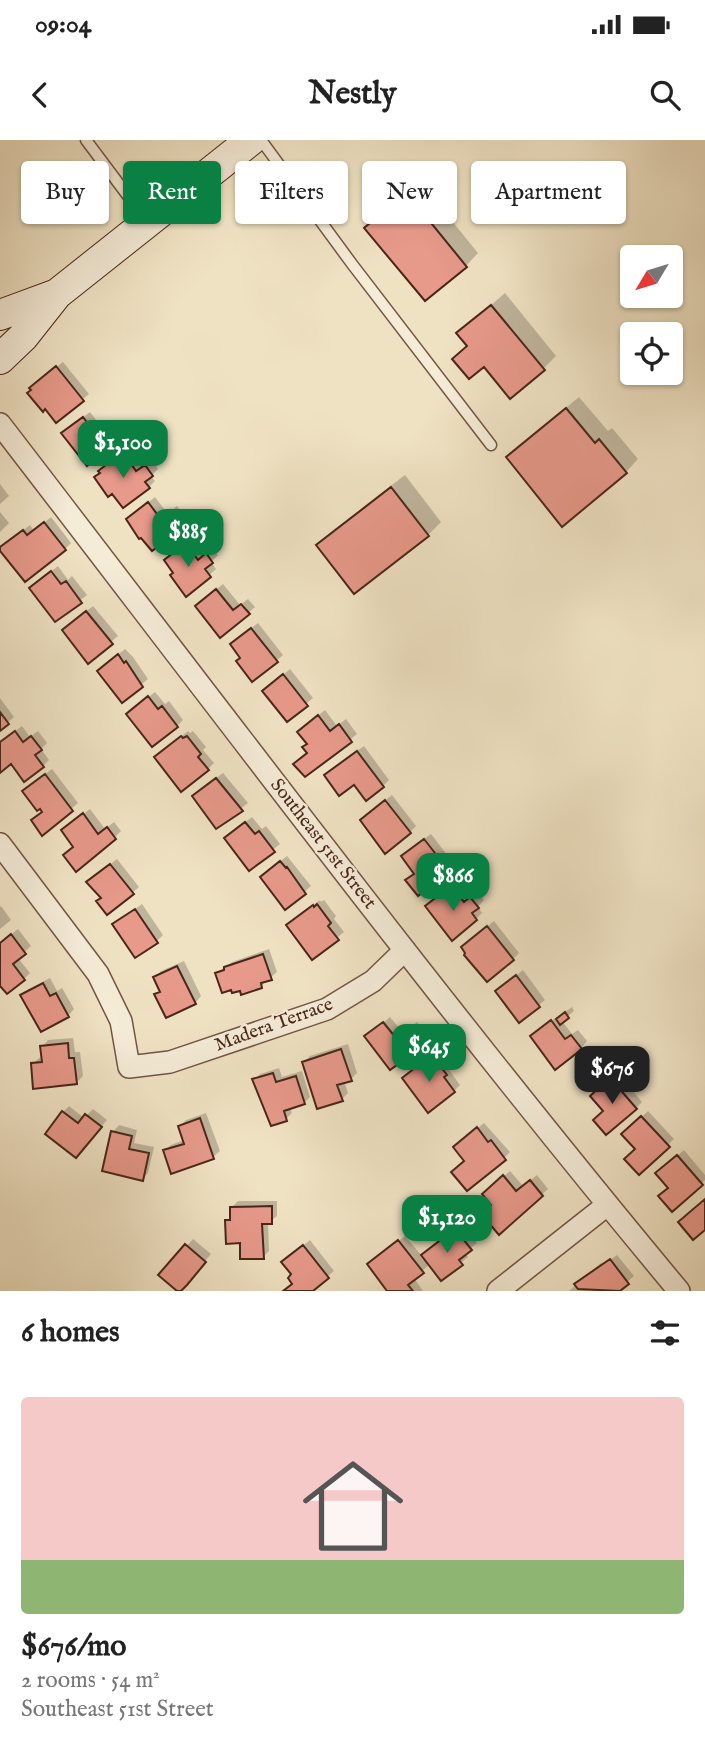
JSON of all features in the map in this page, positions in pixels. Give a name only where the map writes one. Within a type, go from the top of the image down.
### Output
[{"type":"street","points":[[221,164],[251,140]]},
{"type":"street","points":[[0,359],[23,337],[57,294],[145,224]]},
{"type":"street","points":[[0,315],[57,294]]},
{"type":"street","name":"Southeast 51st Street","points":[[0,424],[405,950],[607,1205],[679,1291]]},
{"type":"street","name":"Madera Terrace","points":[[0,844],[98,974],[121,1021],[128,1067],[170,1062],[327,1009],[373,981],[405,950]]},
{"type":"street","points":[[498,1291],[607,1205]]},
{"type":"lane","points":[[86,140],[123,189]]},
{"type":"lane","points":[[261,140],[491,445]]},
{"type":"building","points":[[369,224],[432,224],[467,267],[425,301],[364,228]]},
{"type":"building","points":[[491,305],[545,370],[510,399],[484,367],[469,379],[452,359],[467,346],[456,333]]},
{"type":"building","points":[[56,366],[84,401],[56,423],[27,393],[31,390],[29,388]]},
{"type":"building","points":[[566,408],[595,443],[599,439],[627,473],[562,527],[506,457]]},
{"type":"building","points":[[83,417],[108,450],[87,466],[61,433]]},
{"type":"building","points":[[123,452],[136,471],[145,465],[153,476],[145,482],[150,488],[123,508],[112,494],[108,497],[94,477]]},
{"type":"building","points":[[391,487],[429,536],[354,594],[316,545]]},
{"type":"building","points":[[148,502],[160,518],[170,510],[183,527],[152,551],[139,539],[126,519]]},
{"type":"building","points":[[44,522],[66,550],[25,582],[0,551],[0,547],[23,530],[27,535]]},
{"type":"building","points":[[186,543],[198,560],[206,553],[213,563],[205,569],[211,577],[186,597],[170,575],[173,573],[164,560]]},
{"type":"building","points":[[51,571],[61,584],[66,581],[82,603],[55,622],[29,588]]},
{"type":"building","points":[[216,589],[233,610],[241,604],[250,614],[220,638],[195,606]]},
{"type":"building","points":[[86,611],[113,644],[88,664],[62,630]]},
{"type":"building","points":[[251,628],[278,662],[252,682],[236,661],[240,658],[230,644]]},
{"type":"building","points":[[118,654],[124,663],[126,661],[143,687],[122,703],[97,671]]},
{"type":"building","points":[[283,674],[308,706],[287,722],[262,691]]},
{"type":"building","points":[[148,696],[158,709],[162,706],[178,727],[152,747],[126,714]]},
{"type":"building","points":[[0,712],[9,724],[0,731]]},
{"type":"building","points":[[318,715],[330,731],[339,724],[352,742],[305,777],[293,764],[307,753],[302,747],[307,744],[297,732]]},
{"type":"building","points":[[15,731],[23,742],[31,736],[42,750],[35,755],[44,767],[24,782],[11,764],[0,773],[0,742]]},
{"type":"building","points":[[181,736],[187,736],[201,754],[198,757],[209,770],[181,792],[154,757]]},
{"type":"building","points":[[357,751],[384,787],[366,801],[354,785],[339,796],[324,775]]},
{"type":"building","points":[[45,774],[73,811],[42,836],[31,820],[42,812],[40,809],[37,811],[22,791]]},
{"type":"building","points":[[216,778],[243,811],[216,829],[192,796]]},
{"type":"building","points":[[385,800],[411,833],[385,854],[360,820]]},
{"type":"building","points":[[83,813],[98,834],[107,827],[116,839],[76,872],[63,855],[73,847],[61,830]]},
{"type":"building","points":[[245,822],[255,834],[259,831],[275,852],[249,871],[224,838]]},
{"type":"building","points":[[424,839],[449,871],[418,896],[405,880],[414,874],[401,856]]},
{"type":"building","points":[[280,861],[306,894],[285,910],[260,877]]},
{"type":"building","points":[[110,864],[134,894],[107,915],[96,901],[101,898],[86,882]]},
{"type":"building","points":[[451,886],[464,902],[470,897],[479,908],[472,913],[477,920],[452,941],[425,906]]},
{"type":"building","points":[[317,904],[339,940],[312,960],[286,925]]},
{"type":"building","points":[[135,909],[158,943],[135,958],[112,924]]},
{"type":"building","points":[[487,926],[514,960],[487,982],[464,955],[461,947]]},
{"type":"building","points":[[11,934],[26,954],[13,964],[25,980],[7,994],[0,986],[0,943]]},
{"type":"building","points":[[263,954],[272,980],[261,983],[262,988],[241,995],[240,991],[232,993],[231,990],[222,993],[215,973],[224,970],[224,967]]},
{"type":"building","points":[[177,966],[196,1004],[166,1018],[154,994],[160,992],[153,977]]},
{"type":"building","points":[[516,975],[540,1007],[519,1023],[495,991]]},
{"type":"building","points":[[43,983],[50,996],[56,993],[69,1017],[41,1032],[20,995]]},
{"type":"building","points":[[565,1012],[569,1018],[560,1025],[556,1019]]},
{"type":"building","points":[[551,1020],[565,1039],[571,1035],[582,1049],[555,1070],[530,1036]]},
{"type":"building","points":[[383,1022],[396,1038],[410,1027],[424,1045],[390,1070],[364,1036]]},
{"type":"building","points":[[68,1043],[69,1058],[74,1058],[77,1084],[33,1089],[31,1063],[42,1062],[40,1046]]},
{"type":"building","points":[[341,1049],[352,1081],[337,1085],[343,1101],[317,1109],[302,1062]]},
{"type":"building","points":[[429,1057],[433,1057],[447,1075],[444,1077],[455,1092],[428,1113],[402,1078]]},
{"type":"building","points":[[273,1073],[276,1082],[296,1076],[305,1104],[284,1111],[287,1121],[271,1126],[252,1079]]},
{"type":"building","points":[[610,1078],[637,1109],[606,1135],[593,1120],[603,1111],[590,1096]]},
{"type":"building","points":[[62,1111],[78,1123],[85,1114],[102,1127],[76,1158],[45,1134]]},
{"type":"building","points":[[641,1116],[670,1147],[639,1175],[624,1159],[635,1149],[621,1134]]},
{"type":"building","points":[[200,1118],[214,1159],[171,1174],[163,1150],[184,1144],[178,1126]]},
{"type":"building","points":[[477,1127],[506,1160],[467,1191],[451,1172],[464,1161],[453,1147]]},
{"type":"building","points":[[111,1131],[132,1136],[129,1149],[149,1153],[143,1181],[102,1171]]},
{"type":"building","points":[[677,1155],[703,1185],[672,1212],[658,1196],[668,1188],[655,1173]]},
{"type":"building","points":[[503,1175],[516,1191],[530,1180],[543,1196],[499,1235],[482,1215],[484,1213],[479,1207],[485,1202],[489,1207],[491,1205],[482,1194]]},
{"type":"building","points":[[705,1199],[705,1230],[693,1240],[678,1222]]},
{"type":"building","points":[[272,1206],[272,1224],[262,1224],[264,1259],[240,1259],[240,1243],[226,1244],[225,1220],[230,1220],[230,1207]]},
{"type":"building","points":[[455,1229],[472,1250],[459,1260],[463,1265],[441,1281],[421,1255]]},
{"type":"building","points":[[398,1240],[424,1273],[408,1285],[413,1291],[387,1291],[367,1264]]},
{"type":"building","points":[[185,1244],[206,1262],[181,1291],[177,1291],[158,1275]]},
{"type":"building","points":[[303,1245],[329,1278],[313,1291],[283,1291],[292,1284],[288,1278],[291,1274],[281,1262]]},
{"type":"building","points":[[610,1259],[629,1284],[620,1291],[578,1289],[574,1284]]}]
